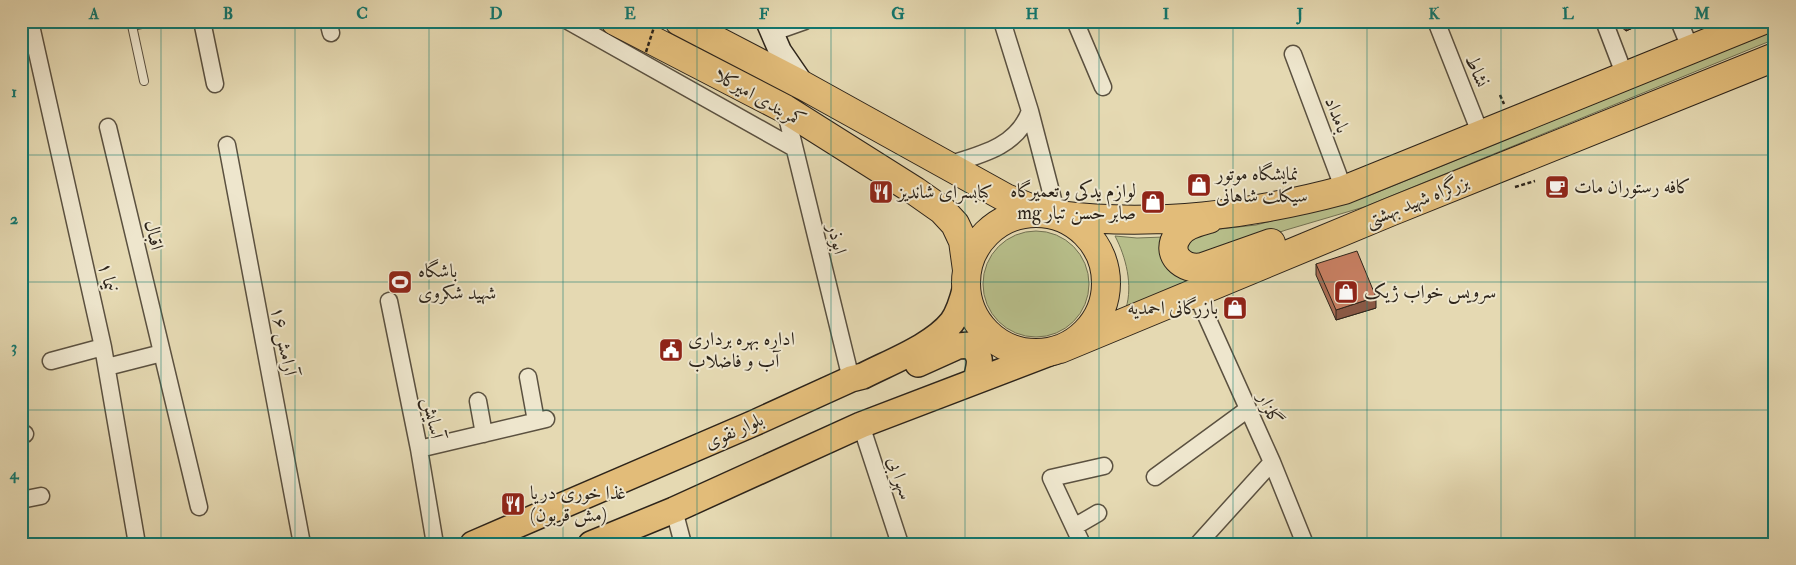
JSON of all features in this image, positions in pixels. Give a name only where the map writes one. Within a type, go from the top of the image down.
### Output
[{"type":"highway","name":"کمربندی امیرکلا","points":[[614,21],[652,46],[785,109],[942,210],[955,224],[963,241],[967,278]]},
{"type":"highway","name":"کمربندی امیرکلا","points":[[679,21],[804,86],[1006,198],[1048,214]]},
{"type":"highway","name":"بزرگراه شهید بهشتی","points":[[1048,214],[1111,221],[1227,214],[1274,207],[1344,190],[1759,22]]},
{"type":"highway","name":"بزرگراه شهید بهشتی","points":[[1060,349],[1390,212],[1775,57]]},
{"type":"highway","points":[[901,183],[911,184],[924,175],[926,166],[919,149]]},
{"type":"highway","points":[[1227,214],[1200,222],[1178,233],[1174,247],[1178,260],[1190,268],[1203,267],[1290,236],[1390,212]]},
{"type":"highway","points":[[1022,214],[1048,214],[1073,222],[1086,233],[1097,248],[1104,264],[1105,298],[1099,315],[1089,329],[1076,341],[1060,349],[1045,353],[1028,353],[1012,349],[985,331],[975,317],[969,302],[967,278],[972,254],[992,228],[1006,219],[1022,214]]},
{"type":"main road","points":[[769,27],[780,51],[804,86]]},
{"type":"main road","name":"بلوار نقوی","points":[[473,544],[857,378],[936,338],[955,316],[961,304],[967,278]]},
{"type":"main road","points":[[857,378],[888,378],[958,346],[970,345],[977,351],[980,361],[976,381]]},
{"type":"main road","points":[[591,544],[674,510],[861,425],[1060,349]]},
{"type":"street","name":"نیما ۱","points":[[30,21],[103,347],[136,544]]},
{"type":"street","points":[[202,21],[215,84]]},
{"type":"street","points":[[568,21],[652,46],[794,148]]},
{"type":"street","points":[[769,27],[805,21]]},
{"type":"street","points":[[1002,21],[1030,111],[1048,214]]},
{"type":"street","points":[[1075,21],[1104,88]]},
{"type":"street","name":"نشاط","points":[[1436,21],[1481,135]]},
{"type":"street","points":[[1604,21],[1626,76]]},
{"type":"street","points":[[1679,21],[1690,50]]},
{"type":"street","name":"بامداد","points":[[1293,54],[1344,190]]},
{"type":"street","name":"ابوذر","points":[[785,109],[857,378]]},
{"type":"street","points":[[947,165],[980,154],[1008,141],[1024,126],[1030,111]]},
{"type":"street","name":"اقبال","points":[[108,127],[199,507]]},
{"type":"street","name":"آرامش ۱۶","points":[[227,145],[302,544]]},
{"type":"street","name":"گلزار","points":[[1196,293],[1272,462],[1305,544]]},
{"type":"street","name":"آسایش","points":[[389,301],[419,449],[434,544]]},
{"type":"street","points":[[51,361],[103,347]]},
{"type":"street","points":[[107,367],[162,353]]},
{"type":"street","points":[[419,449],[541,420],[528,377]]},
{"type":"street","points":[[478,401],[484,434]]},
{"type":"street","points":[[1156,477],[1248,409]]},
{"type":"street","name":"سهرا بی","points":[[861,425],[900,544]]},
{"type":"street","points":[[1198,544],[1272,462]]},
{"type":"street","points":[[1082,544],[1051,478],[1104,466]]},
{"type":"street","points":[[21,500],[41,496]]},
{"type":"street","points":[[674,510],[683,544]]},
{"type":"street","points":[[1074,526],[1098,514]]},
{"type":"lane","points":[[144,81],[132,24],[155,21]]},
{"type":"path","points":[[1500,95],[1504,104]]},
{"type":"path","points":[[1515,187],[1535,181]]},
{"type":"green space","points":[[1775,30],[1775,39],[1364,207],[1286,230],[1199,259],[1194,258],[1187,249],[1189,239],[1203,231],[1256,225],[1368,196]]},
{"type":"green space","points":[[1036,231],[1056,235],[1073,247],[1085,264],[1089,284],[1085,304],[1073,321],[1056,333],[1036,337],[1016,333],[999,321],[987,304],[983,284],[987,264],[999,247],[1016,235]]},
{"type":"green space","points":[[1115,236],[1137,238],[1164,237],[1164,257],[1279,246],[1126,308],[1129,290],[1127,271]]},
{"type":"building","name":"سرویس خواب ژیک","points":[[1357,251],[1376,297],[1336,310],[1316,264]]},
{"type":"place","name":"نمایشگاه موتور سیکلت شاهانی","points":[[1199,185]]},
{"type":"place","name":"کافه رستوران مات","points":[[1557,187]]},
{"type":"place","name":"کبابسرای شاندیز","points":[[881,192]]},
{"type":"place","name":"لوازم یدکی و تعمیرگاه mg صابر حسن تبار","points":[[1153,202]]},
{"type":"place","name":"باشگاه شهید شکروی","points":[[400,282]]},
{"type":"place","name":"سرویس خواب ژیک","points":[[1346,292]]},
{"type":"place","name":"بازرگانی احمدیه","points":[[1235,308]]},
{"type":"place","name":"اداره بهره برداری آب و فاضلاب","points":[[671,350]]},
{"type":"place","name":"غذا خوری دریا (مش قربون)","points":[[513,504]]}]
